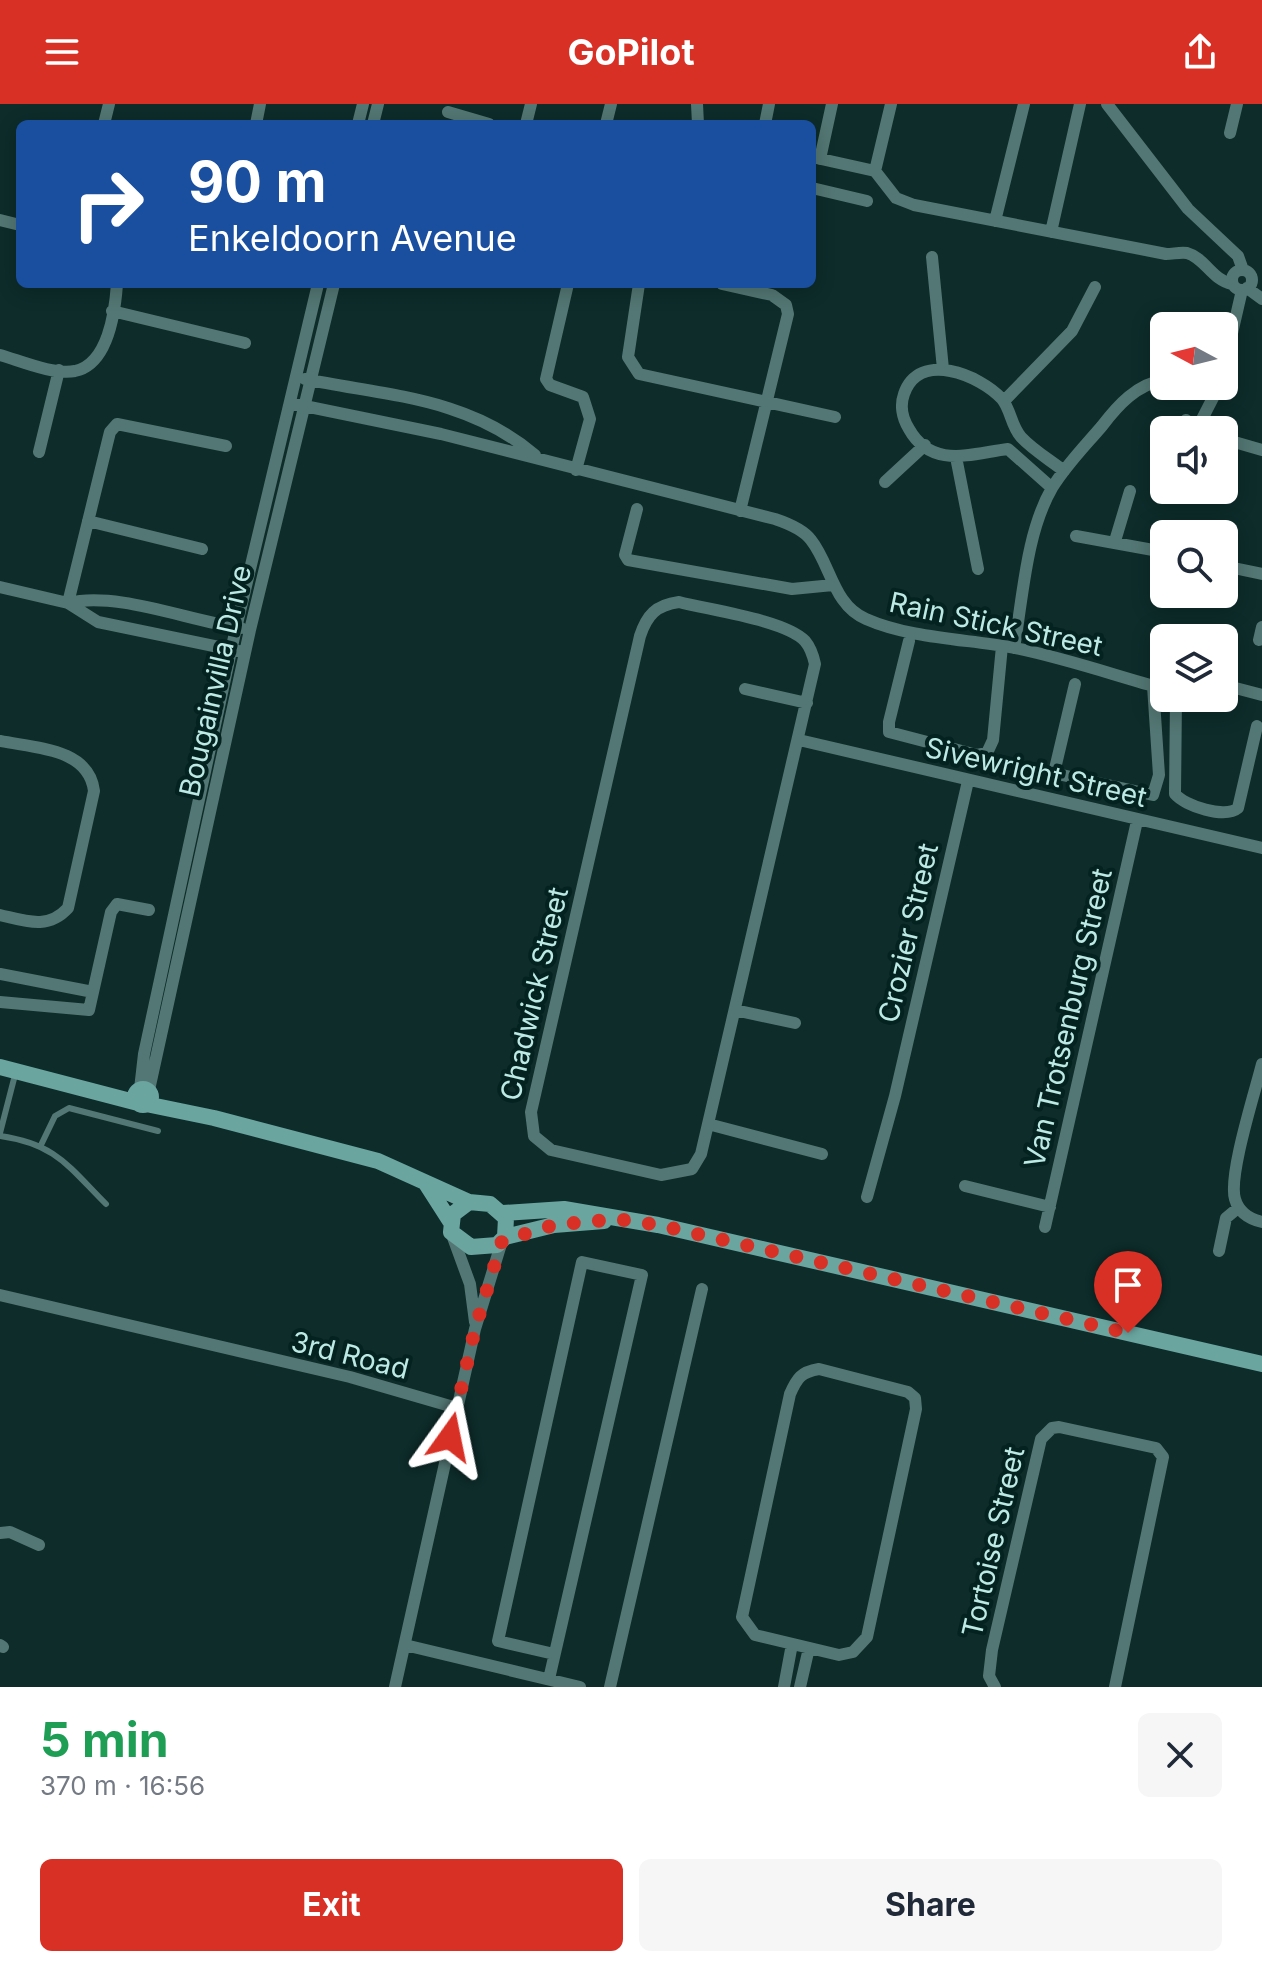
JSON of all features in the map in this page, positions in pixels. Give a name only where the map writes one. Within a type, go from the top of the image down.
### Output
[{"type":"street","points":[[832,104],[816,158],[875,171],[896,198],[903,201],[1166,254],[1191,255],[1215,278],[1262,283]]},
{"type":"street","points":[[875,171],[891,104]]},
{"type":"street","points":[[995,221],[1024,104]]},
{"type":"street","points":[[1051,232],[1080,104]]},
{"type":"street","points":[[1107,104],[1188,209],[1238,256],[1243,282],[1236,312]]},
{"type":"street","points":[[1230,133],[1237,104]]},
{"type":"street","points":[[448,113],[474,120]]},
{"type":"street","points":[[816,189],[867,201]]},
{"type":"street","points":[[932,257],[943,369]]},
{"type":"street","points":[[1243,282],[1262,299]]},
{"type":"street","points":[[1004,401],[1072,331],[1095,287]]},
{"type":"street","points":[[0,355],[74,371],[98,356],[116,288]]},
{"type":"street","name":"Bougainvilla Drive","points":[[239,651],[236,628],[317,288]]},
{"type":"street","name":"Bougainvilla Drive","points":[[144,1096],[239,651],[250,630],[333,288]]},
{"type":"street","points":[[567,288],[546,379],[550,385],[583,397],[590,411],[576,470]]},
{"type":"street","points":[[638,288],[628,341],[628,357],[634,370],[654,379],[835,417]]},
{"type":"street","points":[[740,288],[772,295],[786,305],[788,314],[740,511]]},
{"type":"street","points":[[112,311],[245,343]]},
{"type":"street","points":[[1052,488],[1008,449],[983,456],[956,457],[925,445],[910,431],[902,402],[909,383],[919,375],[943,369],[976,381],[1004,401],[1019,435],[1064,471]]},
{"type":"street","points":[[39,452],[59,370]]},
{"type":"street","name":"Rain Stick Street","points":[[294,377],[416,397],[480,420],[537,457]]},
{"type":"street","points":[[909,641],[889,732],[977,755],[987,753],[993,740],[1008,647],[1032,548],[1052,488],[1135,392],[1150,383]]},
{"type":"street","name":"Rain Stick Street","points":[[290,403],[537,457],[576,470],[775,519],[812,540],[833,585],[856,614],[864,619],[903,630],[1008,647],[1150,685]]},
{"type":"street","points":[[68,603],[110,432],[117,424],[226,446]]},
{"type":"street","points":[[1238,443],[1262,450]]},
{"type":"street","points":[[885,482],[925,445]]},
{"type":"street","points":[[956,457],[978,569]]},
{"type":"street","points":[[1035,472],[1046,457]]},
{"type":"street","points":[[1115,541],[1130,491]]},
{"type":"street","points":[[637,509],[625,555],[628,560],[792,589],[833,585]]},
{"type":"street","points":[[88,521],[202,549]]},
{"type":"street","points":[[1076,536],[1150,549]]},
{"type":"street","points":[[1238,569],[1262,574]]},
{"type":"street","points":[[0,587],[68,603],[98,622],[239,651]]},
{"type":"street","points":[[68,603],[86,599],[119,603],[250,630]]},
{"type":"street","name":"Chadwick Street","points":[[679,602],[785,629],[803,639],[812,650],[815,664],[807,703],[701,1154],[692,1169],[677,1175],[661,1175],[551,1150],[534,1136],[531,1124],[645,621],[664,604],[679,602]]},
{"type":"street","points":[[1054,773],[1075,684]]},
{"type":"street","points":[[745,689],[807,703]]},
{"type":"street","points":[[1238,689],[1262,695]]},
{"type":"street","points":[[1035,769],[1153,795],[1159,775],[1159,712]]},
{"type":"street","points":[[1176,712],[1175,794],[1189,804],[1227,813],[1238,808],[1257,726]]},
{"type":"street","name":"Sivewright Street","points":[[799,740],[1262,848]]},
{"type":"street","points":[[0,741],[70,757],[86,767],[92,777],[92,804],[68,908],[59,917],[44,923],[0,915]]},
{"type":"street","name":"Crozier Street","points":[[867,1197],[895,1096],[968,781]]},
{"type":"street","name":"Van Trotsenburg Street","points":[[1045,1227],[1137,821]]},
{"type":"street","points":[[0,1002],[89,1010],[111,912],[117,904],[149,910]]},
{"type":"street","points":[[0,974],[93,992]]},
{"type":"street","points":[[735,1010],[795,1023]]},
{"type":"street","points":[[1241,1212],[1234,1182],[1262,1064]]},
{"type":"street","points":[[8,1069],[113,1095],[144,1096],[171,1108],[378,1161],[469,1202],[484,1202],[503,1213],[564,1209],[753,1244],[1262,1364]]},
{"type":"street","points":[[708,1124],[822,1154]]},
{"type":"street","points":[[423,1179],[450,1227],[470,1284],[475,1329]]},
{"type":"street","points":[[965,1186],[1050,1207]]},
{"type":"street","points":[[450,1227],[458,1209],[469,1202]]},
{"type":"street","points":[[1219,1251],[1226,1218],[1241,1212],[1262,1222]]},
{"type":"street","points":[[395,1687],[475,1329],[504,1239],[507,1225],[503,1213]]},
{"type":"street","points":[[450,1227],[471,1247],[491,1248],[504,1239],[554,1225],[617,1219]]},
{"type":"street","points":[[549,1679],[642,1275],[582,1262],[498,1641],[554,1654]]},
{"type":"street","points":[[610,1687],[702,1289]]},
{"type":"street","name":"3rd Road","points":[[0,1295],[350,1377],[457,1408]]},
{"type":"street","points":[[819,1369],[908,1392],[915,1398],[916,1409],[867,1637],[853,1652],[839,1655],[809,1648],[755,1635],[742,1617],[790,1394],[797,1378],[806,1371],[819,1369]]},
{"type":"street","name":"Tortoise Street","points":[[995,1687],[989,1676],[992,1650],[1041,1439],[1052,1428],[1059,1427],[1156,1448],[1163,1457],[1115,1687]]},
{"type":"street","points":[[0,1533],[10,1532],[39,1545]]},
{"type":"street","points":[[784,1687],[792,1644]]},
{"type":"street","points":[[405,1645],[580,1687]]},
{"type":"street","points":[[800,1687],[809,1648]]},
{"type":"lane","points":[[8,1069],[0,1135],[41,1145],[64,1161],[106,1204]]},
{"type":"lane","points":[[41,1145],[55,1116],[69,1108],[158,1131]]},
{"type":"route","points":[[450,1437],[475,1329],[502,1241],[505,1237],[554,1225],[617,1219],[658,1225],[753,1244],[1128,1333]]}]
